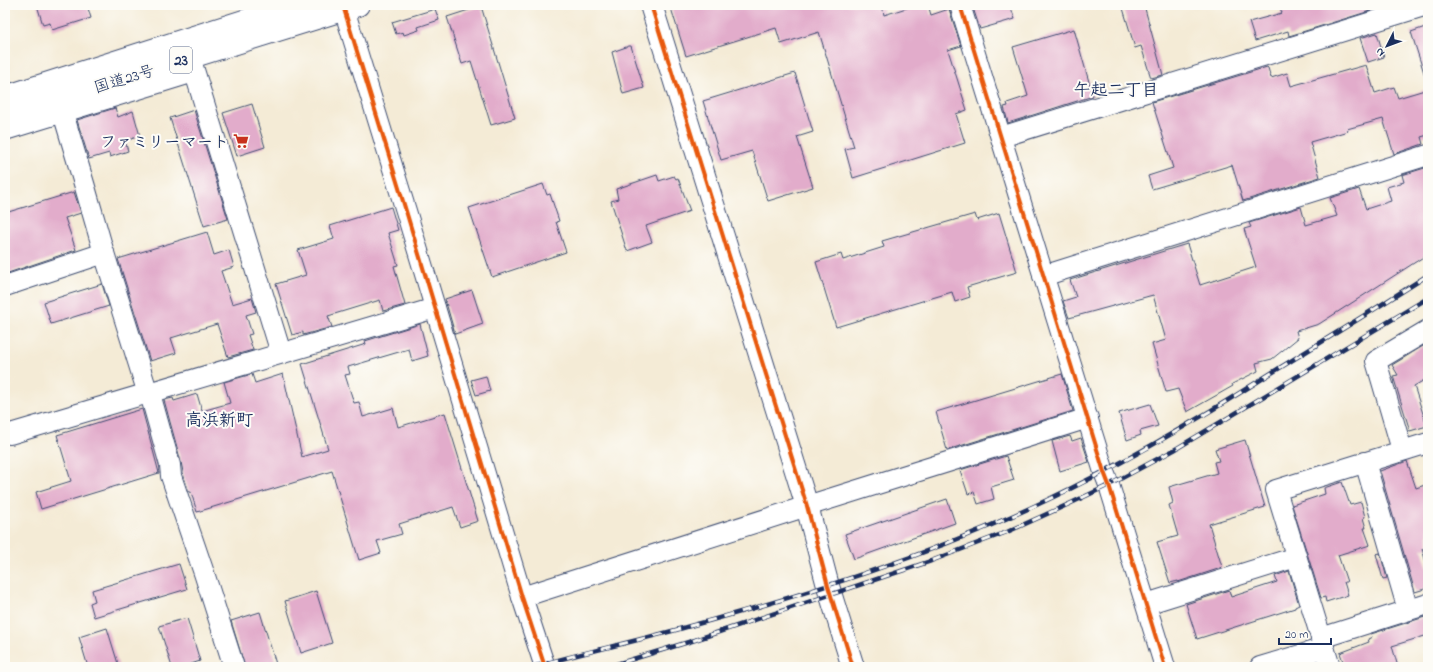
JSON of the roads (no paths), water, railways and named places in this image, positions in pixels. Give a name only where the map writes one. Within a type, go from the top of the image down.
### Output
[{"type":"main road","name":"国道23号","points":[[5,97],[294,5]]},
{"type":"main road","points":[[651,5],[807,506],[828,586],[853,667]]},
{"type":"main road","name":"国道23号","points":[[5,115],[192,65],[351,7]]},
{"type":"street","points":[[960,5],[1165,667]]},
{"type":"street","points":[[1001,137],[1427,5]]},
{"type":"street","points":[[351,7],[435,308],[522,598],[545,667]]},
{"type":"street","points":[[5,130],[62,113],[192,65],[282,354]]},
{"type":"street","points":[[62,113],[147,393],[152,401],[170,465],[171,476],[234,667]]},
{"type":"street","points":[[1043,276],[1428,155]]},
{"type":"street","points":[[5,286],[104,253]]},
{"type":"street","points":[[10,434],[435,308]]},
{"type":"street","points":[[1402,450],[1376,361],[1428,330]]},
{"type":"street","points":[[522,598],[807,506],[1088,418]]},
{"type":"street","points":[[1330,667],[1276,490],[1428,442]]},
{"type":"street","points":[[1365,462],[1408,610]]},
{"type":"street","points":[[1146,604],[1296,557]]},
{"type":"street","points":[[1260,667],[1408,610],[1428,604]]},
{"type":"railway","points":[[532,667],[670,631],[780,600],[914,556],[1002,521],[1104,472],[1189,424],[1428,275]]},
{"type":"railway","points":[[607,667],[695,640],[931,561],[1007,532],[1109,485],[1174,450],[1428,298]]},
{"type":"place","name":"ファミリーマート","points":[[241,141]]},
{"type":"district","name":"午起二丁目","points":[[1116,89]]},
{"type":"district","name":"高浜新町","points":[[219,419]]}]
